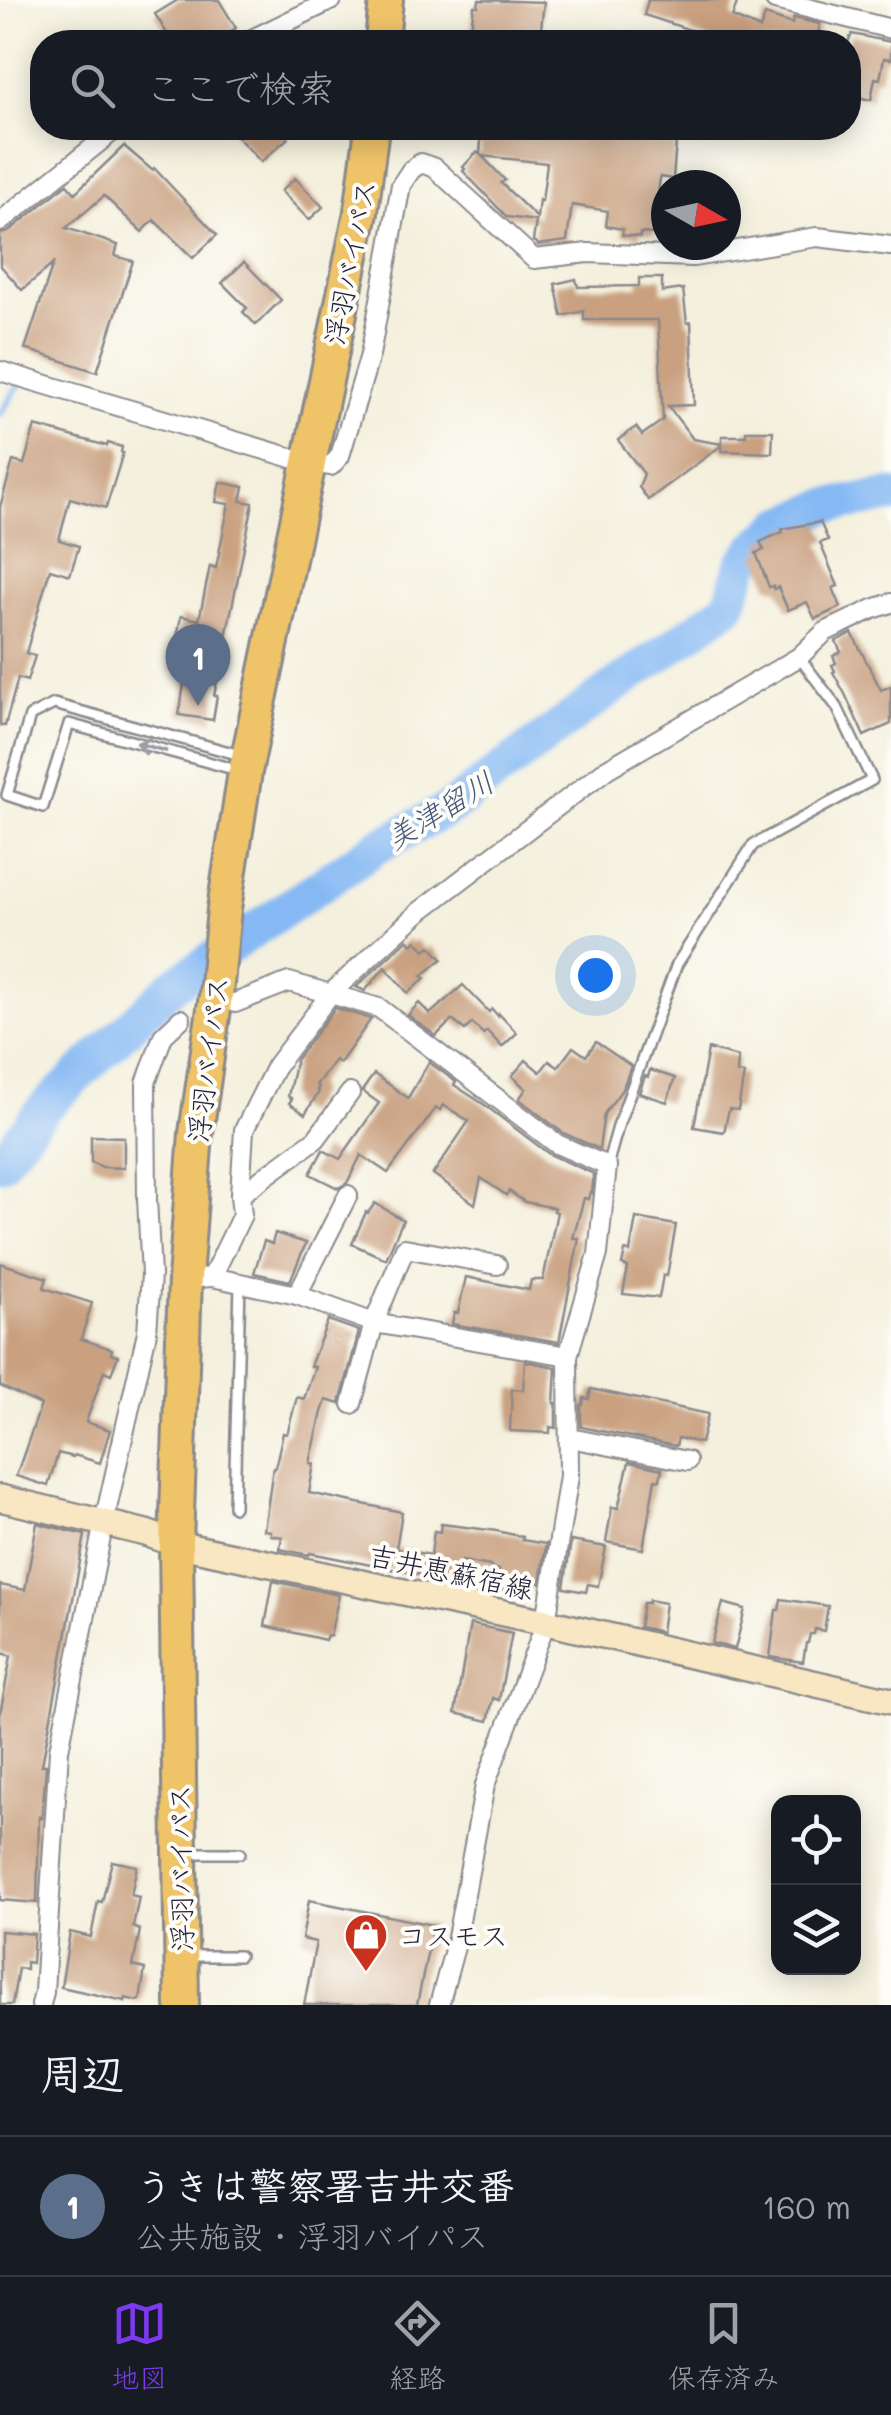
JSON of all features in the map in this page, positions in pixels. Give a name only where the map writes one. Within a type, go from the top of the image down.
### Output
[{"type":"highway","points":[[383,30],[386,0]]},
{"type":"highway","name":"浮羽バイパス","points":[[182,2005],[176,1544],[199,1278],[196,1134],[226,999],[224,909],[247,765],[361,212],[370,140]]},
{"type":"main road","name":"吉井恵蘇宿線","points":[[0,1498],[104,1522],[176,1544],[546,1622],[891,1701]]},
{"type":"street","points":[[271,30],[332,0]]},
{"type":"street","points":[[775,0],[891,30]]},
{"type":"street","points":[[0,222],[102,140]]},
{"type":"street","points":[[0,371],[309,463],[331,466],[340,456],[370,355],[400,185],[422,163],[435,168],[534,259],[588,253],[693,257],[817,237],[891,246]]},
{"type":"street","points":[[568,1356],[374,1323],[298,1294],[199,1278],[242,1215],[244,1130],[276,1066],[331,992],[419,912],[607,770],[800,657],[826,632],[891,603]]},
{"type":"street","points":[[226,999],[289,982],[379,1008],[557,1144],[607,1166],[598,1254],[568,1356],[570,1476],[546,1622],[484,1785],[456,1943],[439,2005]]},
{"type":"street","points":[[41,2005],[59,1750],[147,1332],[151,1275],[146,1083],[162,1036],[181,1019]]},
{"type":"street","points":[[240,1195],[316,1138],[350,1093]]},
{"type":"street","points":[[298,1294],[348,1195]]},
{"type":"street","points":[[352,1404],[374,1323],[405,1248],[496,1266]]},
{"type":"street","points":[[570,1438],[687,1461]]},
{"type":"lane","points":[[607,1166],[677,964],[754,845],[872,780],[837,707],[800,657]]},
{"type":"lane","points":[[54,704],[247,765],[69,724],[43,807],[7,795],[30,716],[54,704]]},
{"type":"lane","points":[[234,1507],[240,1284]]},
{"type":"lane","points":[[180,1853],[240,1853]]},
{"type":"lane","points":[[182,1956],[239,1956]]},
{"type":"building","points":[[178,0],[219,0],[236,28],[165,30],[155,14]]},
{"type":"building","points":[[479,0],[544,2],[541,29],[471,30],[474,6],[478,6]]},
{"type":"building","points":[[648,0],[738,0],[732,17],[760,29],[765,15],[792,24],[794,18],[820,24],[819,30],[691,30],[644,15]]},
{"type":"building","points":[[861,36],[891,42],[891,59],[884,58],[871,100],[861,98]]},
{"type":"building","points":[[240,140],[286,140],[261,162]]},
{"type":"building","points":[[481,140],[676,142],[674,170],[651,170],[651,234],[640,233],[640,237],[622,235],[623,229],[606,226],[608,211],[572,205],[567,241],[538,245],[533,241],[536,221],[507,217],[463,167],[477,152],[480,154]],"holes":[[[482,156],[547,163],[542,201],[539,200],[537,218],[501,183],[505,180]]]},
{"type":"building","points":[[124,146],[154,168],[217,235],[193,258],[154,220],[142,232],[104,196],[66,228],[118,245],[115,256],[133,261],[97,372],[25,349],[53,264],[22,290],[0,265],[0,234],[8,232],[67,184],[75,193]]},
{"type":"building","points":[[295,178],[323,207],[309,220],[281,191]]},
{"type":"building","points":[[244,262],[281,300],[256,325],[243,312],[247,308],[222,283]]},
{"type":"building","points":[[639,278],[662,278],[662,292],[683,289],[687,323],[691,322],[694,405],[668,406],[693,439],[722,444],[722,436],[773,431],[772,453],[722,451],[722,445],[648,500],[639,487],[644,474],[618,440],[636,427],[642,435],[663,420],[658,320],[584,320],[584,311],[562,316],[555,284],[576,279],[578,287],[639,286]]},
{"type":"building","points":[[35,426],[122,447],[123,453],[106,508],[70,498],[59,540],[79,546],[70,575],[50,569],[26,653],[35,656],[27,681],[18,678],[5,726],[0,725],[0,507],[13,461],[24,464]]},
{"type":"building","points":[[220,482],[244,487],[241,501],[253,503],[214,696],[213,720],[179,715],[186,672],[171,669],[181,616],[199,620],[210,566],[216,568],[229,504],[216,502]]},
{"type":"building","points":[[820,522],[828,540],[820,543],[838,586],[833,588],[841,607],[815,619],[807,602],[788,610],[778,587],[769,587],[756,553],[764,550],[760,542],[783,532],[782,529]]},
{"type":"building","points":[[852,633],[881,690],[891,686],[891,724],[864,736],[832,665],[836,663],[833,656],[841,652],[836,641]]},
{"type":"building","points":[[408,939],[412,944],[416,940],[425,950],[430,946],[442,959],[422,976],[425,978],[408,993],[385,967],[365,991],[356,987]]},
{"type":"building","points":[[463,985],[517,1033],[502,1047],[487,1031],[483,1034],[472,1023],[465,1030],[452,1020],[436,1036],[408,1015],[419,1003],[430,1014]]},
{"type":"building","points":[[335,1008],[371,1019],[340,1063],[335,1060],[316,1085],[319,1092],[305,1114],[289,1103],[296,1060]]},
{"type":"building","points":[[596,1042],[631,1066],[623,1088],[604,1114],[599,1149],[563,1133],[519,1099],[526,1089],[512,1076],[526,1060],[540,1072],[549,1061],[558,1067],[573,1047],[586,1056]]},
{"type":"building","points":[[708,1049],[738,1057],[737,1073],[744,1074],[738,1110],[729,1109],[724,1132],[694,1127]]},
{"type":"building","points":[[429,1062],[456,1082],[454,1085],[549,1154],[594,1174],[592,1193],[584,1198],[573,1238],[579,1238],[559,1342],[452,1324],[466,1277],[529,1290],[531,1280],[543,1280],[557,1212],[555,1208],[525,1202],[509,1191],[506,1195],[481,1178],[475,1204],[433,1174],[469,1121],[443,1105],[440,1110],[436,1108],[388,1173],[361,1155],[347,1183],[338,1188],[310,1174],[323,1150],[340,1159],[379,1103],[362,1091],[374,1074],[408,1098]]},
{"type":"building","points":[[650,1070],[675,1078],[667,1102],[639,1093]]},
{"type":"building","points":[[91,1136],[124,1137],[124,1168],[91,1162]]},
{"type":"building","points":[[375,1203],[403,1220],[386,1259],[352,1244],[366,1212]]},
{"type":"building","points":[[636,1218],[676,1225],[659,1298],[623,1294],[628,1267],[622,1265],[625,1251],[630,1252]]},
{"type":"building","points":[[275,1233],[306,1243],[290,1281],[254,1273],[264,1241],[272,1244]]},
{"type":"building","points":[[0,1263],[47,1278],[44,1288],[92,1303],[81,1339],[112,1349],[111,1354],[118,1356],[111,1374],[104,1371],[86,1422],[110,1430],[100,1463],[58,1453],[48,1486],[16,1476],[41,1405],[0,1386]]},
{"type":"building","points":[[328,1320],[359,1331],[340,1404],[326,1400],[322,1412],[310,1463],[314,1464],[309,1493],[402,1512],[396,1549],[431,1555],[434,1531],[440,1532],[441,1524],[497,1531],[546,1544],[540,1583],[530,1586],[529,1594],[496,1590],[499,1570],[491,1566],[462,1561],[457,1582],[280,1549],[282,1537],[264,1530],[273,1468],[283,1433],[287,1434],[297,1397],[304,1399],[315,1367],[310,1366]]},
{"type":"building","points":[[525,1361],[556,1367],[556,1428],[550,1427],[550,1433],[510,1431],[512,1389],[523,1390]]},
{"type":"building","points":[[591,1389],[708,1414],[701,1443],[678,1438],[676,1446],[581,1427],[581,1405],[584,1398],[589,1399]]},
{"type":"building","points":[[629,1462],[662,1469],[660,1480],[655,1479],[643,1549],[606,1542],[612,1507],[618,1508]]},
{"type":"building","points":[[37,1523],[85,1535],[42,1765],[46,1765],[42,1818],[39,1817],[37,1903],[0,1900],[0,1714],[11,1656],[0,1652],[0,1585],[25,1590]]},
{"type":"building","points":[[571,1541],[606,1547],[598,1586],[588,1584],[586,1592],[564,1588]]},
{"type":"building","points":[[273,1581],[339,1595],[330,1636],[325,1640],[265,1626]]},
{"type":"building","points":[[781,1599],[828,1606],[824,1631],[815,1629],[810,1634],[803,1662],[770,1657]]},
{"type":"building","points":[[643,1603],[665,1603],[661,1632],[639,1627]]},
{"type":"building","points":[[723,1603],[745,1609],[735,1649],[712,1643]]},
{"type":"building","points":[[470,1624],[512,1633],[499,1700],[493,1698],[488,1721],[455,1713]]},
{"type":"building","points":[[112,1861],[137,1866],[131,1895],[139,1897],[133,1927],[140,1930],[133,1966],[145,1969],[137,2001],[61,1987],[70,1932],[91,1937]]},
{"type":"building","name":"コスモス","points":[[309,1900],[433,1925],[417,2005],[304,2005],[316,1942],[302,1939]]},
{"type":"building","points":[[0,1931],[34,1934],[32,1963],[26,1962],[26,1969],[18,1968],[12,2005],[0,2005]]},
{"type":"waterway","points":[[0,414],[21,382]]},
{"type":"waterway","name":"美津留川","points":[[0,1163],[44,1108],[172,986],[378,846],[449,809],[729,606],[743,564],[781,525],[827,506],[891,496]]},
{"type":"place","name":"うきは警察署吉井交番","points":[[198,706]]},
{"type":"place","name":"コスモス","points":[[366,1973]]}]
